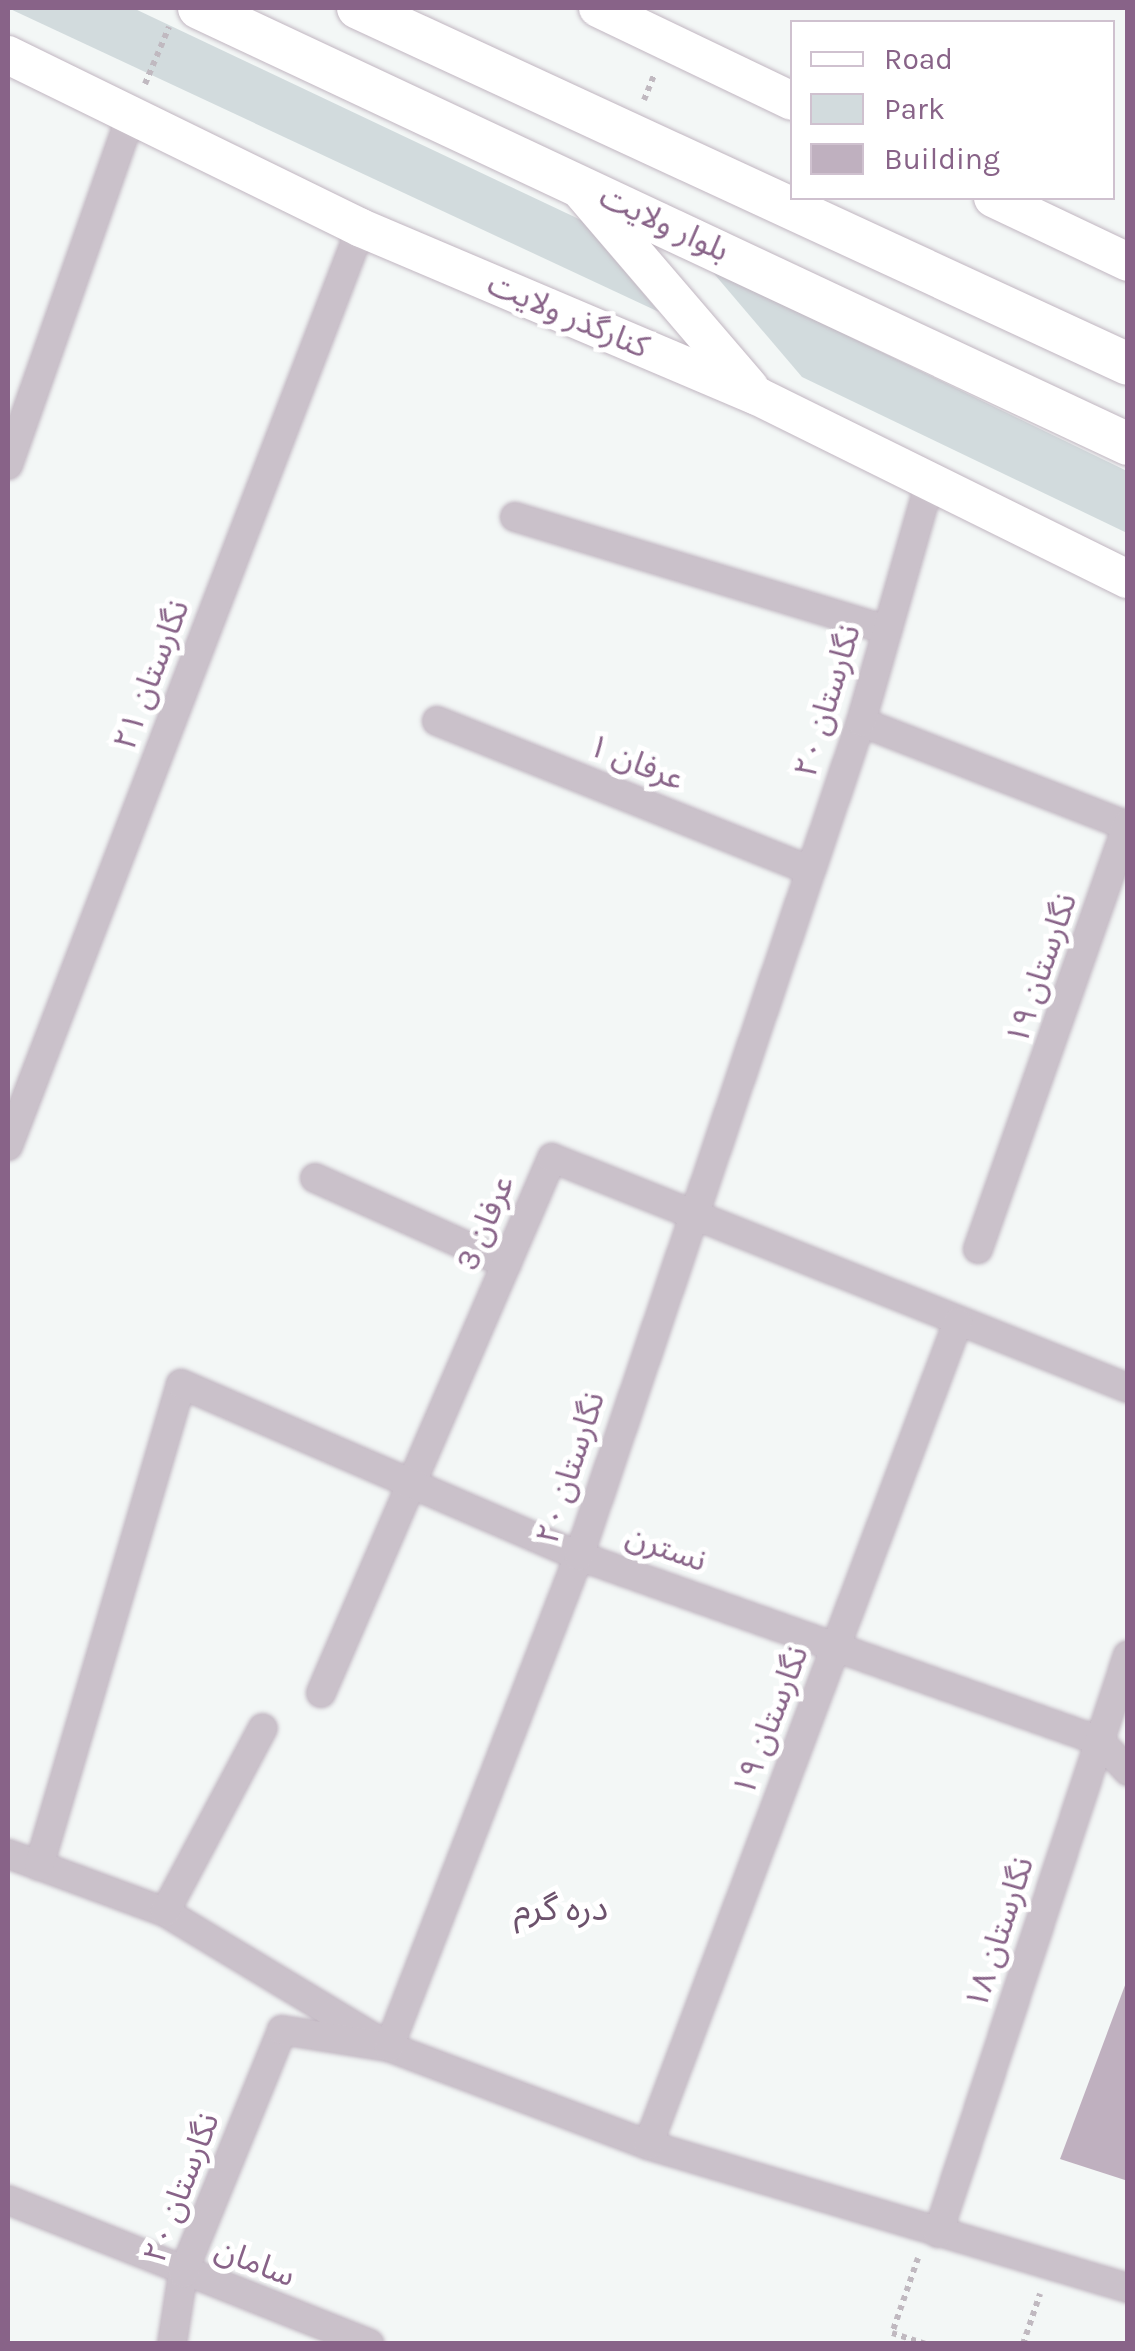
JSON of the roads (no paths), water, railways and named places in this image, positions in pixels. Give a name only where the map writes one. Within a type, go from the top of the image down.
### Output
[{"type":"main road","name":"بلوار ولایت","points":[[199,8],[1128,444]]},
{"type":"main road","name":"بلوار ولایت","points":[[358,8],[1128,364]]},
{"type":"main road","points":[[610,10],[790,100]]},
{"type":"main road","name":"کنارگذر ولایت","points":[[8,56],[129,121],[362,228],[757,396],[1128,579]]},
{"type":"main road","points":[[572,180],[757,396]]},
{"type":"main road","points":[[997,200],[1128,262]]},
{"type":"street","points":[[8,465],[129,121]]},
{"type":"street","name":"نگارستان ۲۱","points":[[8,1146],[362,228]]},
{"type":"street","name":"نگارستان ۲۰","points":[[172,2344],[183,2274],[282,2030],[389,2047],[579,1556],[688,1220],[861,722],[930,481]]},
{"type":"street","points":[[516,517],[887,630]]},
{"type":"street","name":"عرفان ۱","points":[[437,721],[810,870]]},
{"type":"street","points":[[861,722],[1127,825]]},
{"type":"street","name":"نگارستان ۱۹","points":[[978,1249],[1127,825]]},
{"type":"street","name":"عرفان 3","points":[[321,1693],[552,1158],[688,1220]]},
{"type":"street","points":[[315,1178],[507,1264]]},
{"type":"street","points":[[688,1220],[1128,1388]]},
{"type":"street","name":"نگارستان ۱۹","points":[[648,2145],[958,1322]]},
{"type":"street","name":"نسترن","points":[[39,1866],[181,1384],[579,1556],[1100,1741],[1128,1772]]},
{"type":"street","name":"نگارستان ۱۸","points":[[938,2246],[1128,1655]]},
{"type":"street","points":[[164,1912],[263,1728]]},
{"type":"street","points":[[8,1854],[164,1912],[389,2047],[648,2145],[938,2246],[1037,2278],[1128,2288]]},
{"type":"street","name":"سامان","points":[[8,2200],[183,2274],[369,2344]]},
{"type":"district","name":"دره گرم","points":[[561,1909]]}]
